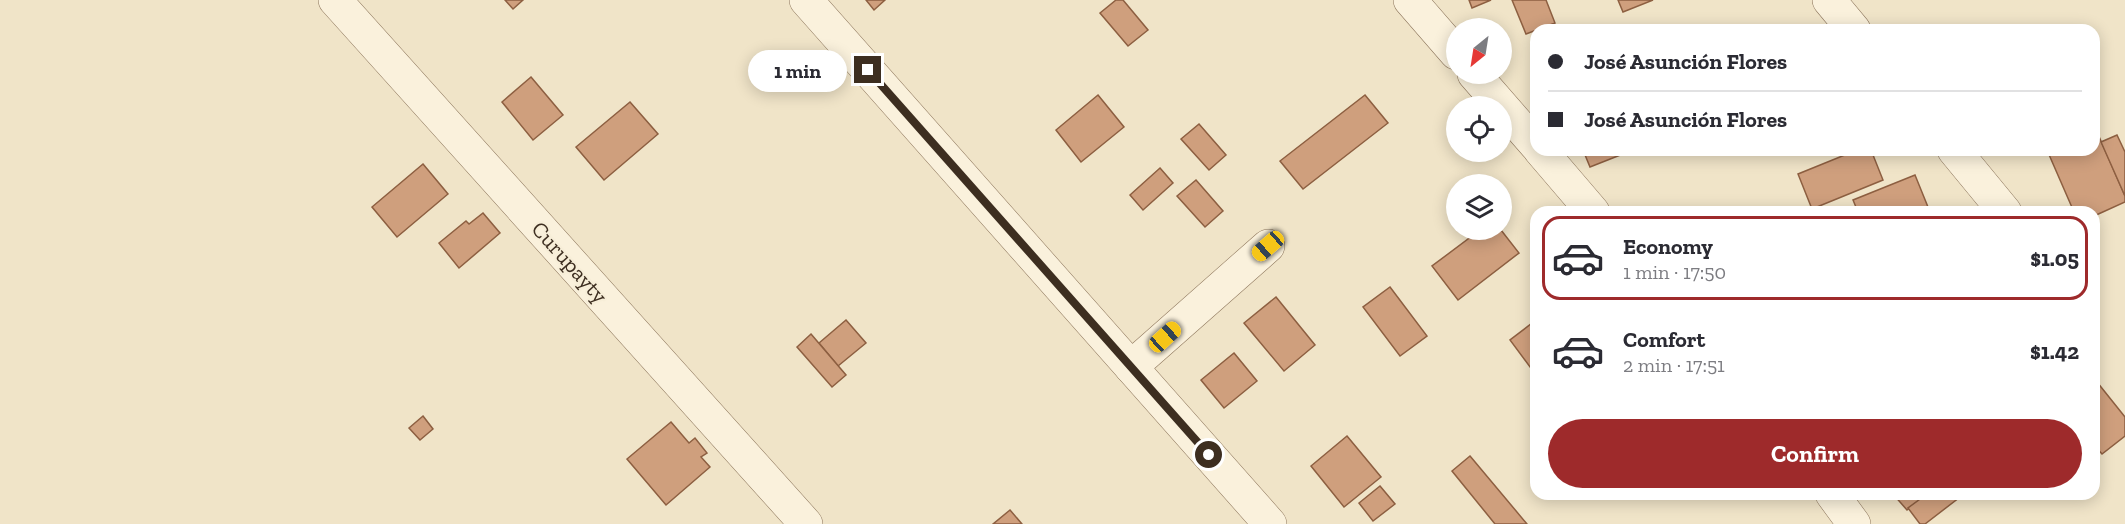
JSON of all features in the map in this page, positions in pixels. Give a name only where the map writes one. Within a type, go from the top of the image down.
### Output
[{"type":"street","name":"Curupayty","points":[[335,0],[806,524]]},
{"type":"street","points":[[806,0],[1270,524]]},
{"type":"street","points":[[1410,0],[1446,41]]},
{"type":"street","points":[[1829,0],[1849,24]]},
{"type":"street","points":[[1483,84],[1530,138]]},
{"type":"street","points":[[1545,156],[1588,206]]},
{"type":"street","points":[[1959,156],[2000,206]]},
{"type":"street","points":[[1131,367],[1268,246]]},
{"type":"street","points":[[1836,500],[1854,524]]},
{"type":"building","points":[[505,0],[523,0],[513,9]]},
{"type":"building","points":[[866,0],[885,0],[874,10]]},
{"type":"building","points":[[1116,0],[1123,0],[1148,30],[1128,46],[1100,13]]},
{"type":"building","points":[[1469,0],[1491,0],[1472,8]]},
{"type":"building","points":[[1512,0],[1546,0],[1555,23],[1530,24],[1530,32],[1526,34]]},
{"type":"building","points":[[1618,0],[1653,0],[1623,12]]},
{"type":"building","points":[[531,77],[563,115],[533,140],[502,102]]},
{"type":"building","points":[[1098,95],[1124,127],[1081,162],[1056,130]]},
{"type":"building","points":[[1365,95],[1388,123],[1303,189],[1280,161]]},
{"type":"building","points":[[630,102],[658,134],[604,180],[576,147]]},
{"type":"building","points":[[1199,124],[1226,155],[1209,170],[1181,139]]},
{"type":"building","points":[[2117,135],[2125,152],[2125,196],[2101,142]]},
{"type":"building","points":[[2100,139],[2125,196],[2125,202],[2100,213],[2100,206],[2071,206],[2050,156],[2100,156]]},
{"type":"building","points":[[1585,156],[1618,156],[1590,167]]},
{"type":"building","points":[[1842,156],[1873,156],[1883,180],[1819,206],[1811,206],[1798,174]]},
{"type":"building","points":[[423,164],[448,194],[397,237],[372,207]]},
{"type":"building","points":[[1160,168],[1173,183],[1143,210],[1130,195]]},
{"type":"building","points":[[1915,175],[1928,206],[1856,206],[1853,200]]},
{"type":"building","points":[[1196,180],[1223,211],[1205,227],[1177,196]]},
{"type":"building","points":[[483,213],[500,233],[459,268],[439,243],[466,221],[469,224]]},
{"type":"building","points":[[1467,240],[1509,240],[1519,253],[1458,300],[1432,266]]},
{"type":"building","points":[[1390,287],[1427,336],[1400,356],[1363,307]]},
{"type":"building","points":[[1276,297],[1315,345],[1284,371],[1244,323]]},
{"type":"building","points":[[846,320],[866,343],[838,366],[819,343]]},
{"type":"building","points":[[1530,325],[1530,367],[1510,340]]},
{"type":"building","points":[[811,334],[846,375],[832,387],[797,347]]},
{"type":"building","points":[[1234,353],[1257,381],[1224,408],[1201,380]]},
{"type":"building","points":[[2100,386],[2125,417],[2125,436],[2102,454],[2100,452]]},
{"type":"building","points":[[423,416],[433,429],[420,440],[409,428]]},
{"type":"building","points":[[671,422],[689,443],[695,438],[707,453],[701,457],[710,467],[666,505],[627,459]]},
{"type":"building","points":[[1347,436],[1381,477],[1344,507],[1311,466]]},
{"type":"building","points":[[1470,456],[1527,524],[1495,524],[1452,471]]},
{"type":"building","points":[[1380,486],[1395,504],[1373,521],[1359,503]]},
{"type":"building","points":[[1898,500],[1920,500],[1907,510]]},
{"type":"building","points":[[1919,500],[1956,500],[1925,524],[1920,524],[1908,508]]},
{"type":"building","points":[[1010,510],[1022,524],[993,524]]},
{"type":"route","points":[[868,70],[1209,455]]}]
